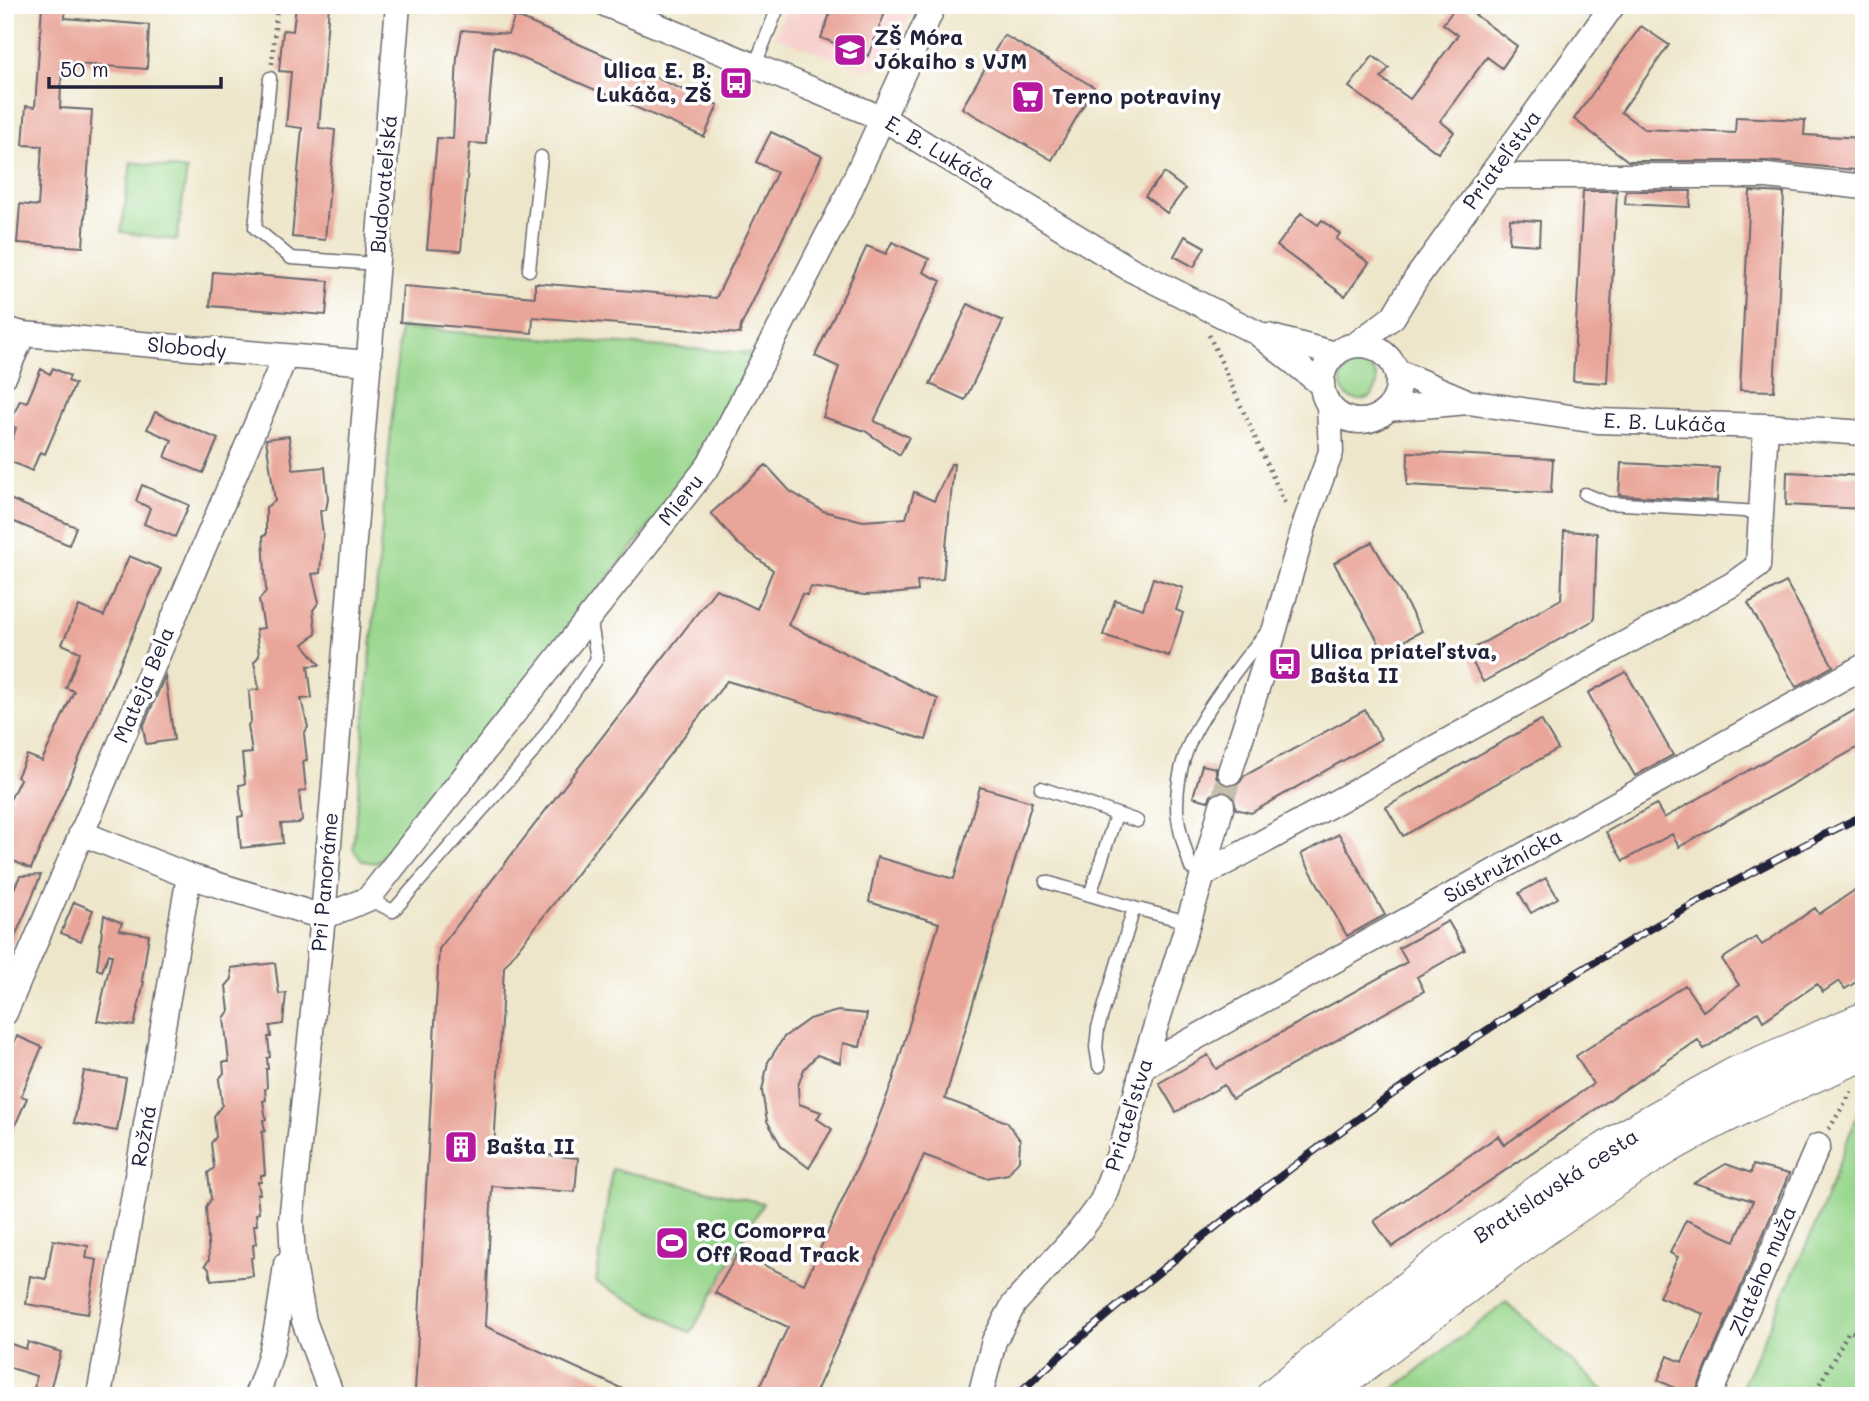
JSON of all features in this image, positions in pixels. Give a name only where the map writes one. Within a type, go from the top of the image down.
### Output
[{"type":"main road","name":"Bratislavská cesta","points":[[1275,1396],[1443,1262],[1541,1192],[1634,1133],[1735,1076],[1864,1021]]},
{"type":"main road","name":"Bratislavská cesta","points":[[1320,1396],[1560,1217],[1654,1154],[1760,1096],[1861,1066]]},
{"type":"street","name":"Budovateľská","points":[[369,362],[398,5]]},
{"type":"street","name":"E. B. Lukáča","points":[[607,5],[884,119],[1130,269],[1257,333],[1326,395]]},
{"type":"street","name":"Mieru","points":[[323,917],[368,899],[709,464],[843,205],[934,5]]},
{"type":"street","name":"Priateľstva","points":[[1346,349],[1393,317],[1416,279],[1614,5]]},
{"type":"street","points":[[1490,176],[1767,176],[1864,187]]},
{"type":"street","points":[[1331,452],[1378,414],[1397,393],[1393,317]]},
{"type":"street","points":[[5,375],[14,332]]},
{"type":"street","name":"Slobody","points":[[14,332],[369,362]]},
{"type":"street","name":"E. B. Lukáča","points":[[1257,333],[1346,349]]},
{"type":"street","points":[[1230,772],[1306,520],[1331,452],[1326,368],[1346,349],[1374,348],[1385,355],[1395,368]]},
{"type":"street","name":"Mateja Bela","points":[[5,1013],[285,356]]},
{"type":"street","name":"Pri Panoráme","points":[[332,1396],[304,1321],[293,1259],[291,1221],[323,917],[369,362]]},
{"type":"street","name":"E. B. Lukáča","points":[[1395,368],[1468,402]]},
{"type":"street","points":[[1326,395],[1339,415],[1348,419],[1378,414]]},
{"type":"street","name":"E. B. Lukáča","points":[[1378,414],[1468,402],[1597,421],[1766,426],[1864,433]]},
{"type":"street","points":[[1203,874],[1733,584],[1758,566],[1766,426]]},
{"type":"street","name":"Sústružnícka","points":[[1143,1067],[1864,666]]},
{"type":"street","name":"Priateľstva","points":[[980,1396],[994,1341],[1014,1304],[1079,1233],[1102,1201],[1124,1139],[1222,804]]},
{"type":"street","points":[[81,832],[189,876],[323,917]]},
{"type":"street","name":"Rožná","points":[[99,1396],[189,876]]},
{"type":"street","name":"Zlatého muža","points":[[1709,1396],[1818,1146]]},
{"type":"street","points":[[256,1396],[267,1371],[276,1338],[291,1221]]},
{"type":"lane","points":[[755,65],[779,5]]},
{"type":"lane","points":[[270,78],[255,228],[290,258],[377,264]]},
{"type":"lane","points":[[530,270],[541,157]]},
{"type":"lane","points":[[1585,494],[1606,503],[1761,512]]},
{"type":"lane","points":[[368,899],[393,911],[534,751],[597,659],[590,617]]},
{"type":"lane","points":[[1203,874],[1191,868],[1181,836],[1177,806],[1182,763],[1189,745],[1212,706],[1277,621]]},
{"type":"lane","points":[[1041,788],[1137,821]]},
{"type":"lane","points":[[1090,895],[1116,814]]},
{"type":"lane","points":[[1046,882],[1188,922]]},
{"type":"lane","points":[[1099,1066],[1096,1047],[1098,1028],[1134,908]]},
{"type":"path","points":[[270,78],[277,5]]},
{"type":"path","points":[[1206,329],[1288,510]]},
{"type":"path","points":[[1818,1146],[1861,1066]]},
{"type":"path","points":[[1814,1396],[1849,1331],[1864,1335]]},
{"type":"shaded area","name":"ZŠ Móra Jókaiho s VJM","points":[[788,5],[915,5],[885,62],[869,71],[775,37]]},
{"type":"green space","points":[[131,162],[187,170],[177,240],[121,232]]},
{"type":"green space","points":[[400,328],[761,354],[685,482],[392,848],[376,863],[362,861],[353,849]]},
{"type":"green space","points":[[1359,364],[1372,369],[1377,382],[1372,395],[1359,400],[1346,395],[1341,382],[1346,369]]},
{"type":"green space","points":[[1864,1096],[1864,1396],[1738,1396],[1817,1221]]},
{"type":"green space","name":"RC Comorra Off Road Track","points":[[612,1169],[763,1203],[691,1333],[596,1282]]},
{"type":"green space","points":[[1506,1302],[1610,1396],[1385,1396]]},
{"type":"building","points":[[42,5],[66,5],[65,18],[149,25],[147,69],[62,63],[60,108],[92,110],[83,247],[17,243],[20,204],[38,206],[42,146],[23,145],[26,106],[35,107]]},
{"type":"building","points":[[296,5],[329,5],[319,128],[335,130],[325,240],[292,237],[302,128],[286,126],[291,72],[279,71],[283,30],[293,31]]},
{"type":"building","points":[[833,5],[888,5],[868,56],[821,38]]},
{"type":"building","points":[[1457,5],[1462,5],[1517,46],[1502,68],[1487,57],[1440,121],[1454,132],[1438,153],[1349,87],[1373,56],[1389,68],[1381,78],[1410,99],[1458,35],[1443,24]]},
{"type":"building","points":[[515,16],[718,105],[704,137],[494,46],[486,144],[470,143],[461,251],[427,249],[437,138],[453,139],[457,57],[462,30],[508,34]]},
{"type":"building","points":[[1641,26],[1669,45],[1621,112],[1644,129],[1735,133],[1736,117],[1805,120],[1804,135],[1864,138],[1864,171],[1767,161],[1628,161],[1574,119]]},
{"type":"building","name":"Terno potraviny","points":[[1004,35],[1094,87],[1052,160],[962,108]]},
{"type":"building","points":[[771,132],[822,156],[741,326],[740,334],[533,317],[532,333],[400,322],[403,286],[535,297],[535,283],[716,298],[777,172],[756,162]]},
{"type":"building","points":[[1164,173],[1185,189],[1167,213],[1145,196]]},
{"type":"building","points":[[1583,191],[1617,191],[1607,383],[1573,381]]},
{"type":"building","points":[[1626,191],[1691,191],[1690,207],[1625,204]]},
{"type":"building","points":[[1750,191],[1784,193],[1774,391],[1740,390]]},
{"type":"building","points":[[1301,213],[1318,225],[1322,220],[1340,234],[1336,239],[1369,263],[1345,296],[1277,246]]},
{"type":"building","points":[[1510,219],[1540,221],[1539,245],[1509,243]]},
{"type":"building","points":[[1185,236],[1205,247],[1194,267],[1174,256]]},
{"type":"building","points":[[892,242],[929,259],[923,272],[941,281],[874,421],[909,437],[900,455],[865,431],[823,417],[839,367],[815,356],[867,246],[886,254]]},
{"type":"building","points":[[213,272],[329,281],[326,315],[210,306]]},
{"type":"building","points":[[968,304],[1003,321],[965,400],[930,384]]},
{"type":"building","points":[[53,368],[70,376],[68,381],[75,384],[45,454],[40,452],[32,471],[5,459],[16,428],[9,425],[20,400],[27,402],[41,369],[50,374]]},
{"type":"building","points":[[155,412],[218,439],[203,473],[165,457],[172,440],[147,429]]},
{"type":"building","points":[[289,436],[293,470],[325,467],[328,499],[326,510],[320,511],[323,535],[320,573],[312,574],[319,602],[313,610],[316,634],[303,644],[320,665],[308,666],[312,698],[301,699],[308,727],[304,734],[307,760],[303,761],[306,790],[299,792],[302,820],[299,823],[281,824],[283,843],[241,848],[238,817],[243,816],[239,785],[245,784],[242,754],[252,753],[248,725],[251,721],[249,691],[259,689],[254,662],[259,656],[256,629],[264,628],[259,600],[266,591],[263,536],[266,535],[266,507],[275,501],[266,439]]},
{"type":"building","points":[[1408,452],[1553,459],[1551,493],[1407,485]]},
{"type":"building","points":[[1621,463],[1719,468],[1717,501],[1619,495]]},
{"type":"building","name":"Bašta II","points":[[951,464],[954,464],[943,579],[917,581],[918,591],[890,594],[864,595],[811,587],[807,595],[802,594],[788,625],[938,699],[926,740],[727,681],[504,967],[494,1150],[578,1158],[575,1192],[492,1186],[485,1326],[638,1396],[434,1396],[415,1391],[439,949],[716,589],[757,609],[773,570],[737,543],[711,513],[766,465],[790,491],[823,511],[863,521],[906,518],[914,492],[934,501]]},
{"type":"building","points":[[1787,472],[1864,476],[1864,509],[1786,505]]},
{"type":"building","points":[[142,485],[189,505],[175,537],[144,524],[150,508],[136,501]]},
{"type":"building","points":[[5,497],[76,527],[69,545],[5,518]]},
{"type":"building","points":[[1564,531],[1597,533],[1594,620],[1483,682],[1467,652],[1561,599]]},
{"type":"building","points":[[1372,542],[1422,631],[1384,652],[1334,563]]},
{"type":"building","points":[[129,556],[161,569],[31,869],[5,857],[5,810],[20,779],[17,777],[27,755],[42,761],[74,691],[66,688],[80,652],[62,644],[79,606],[104,616]]},
{"type":"building","points":[[1153,578],[1183,588],[1176,610],[1183,613],[1169,656],[1103,635],[1115,600],[1143,609]]},
{"type":"building","points":[[1786,582],[1833,666],[1796,687],[1748,603]]},
{"type":"building","points":[[1626,672],[1673,755],[1635,776],[1588,693]]},
{"type":"building","points":[[165,676],[174,740],[146,744],[143,727]]},
{"type":"building","points":[[1864,705],[1864,744],[1679,847],[1672,834],[1623,861],[1606,832],[1656,804],[1664,818]]},
{"type":"building","points":[[1365,710],[1381,739],[1251,813],[1236,809],[1233,795],[1225,791],[1212,794],[1208,801],[1193,797],[1202,765],[1216,768],[1216,776],[1220,782],[1226,786],[1234,786],[1244,776]]},
{"type":"building","points":[[1541,720],[1558,749],[1403,836],[1386,807]]},
{"type":"building","points":[[980,787],[1032,802],[945,1099],[1007,1122],[1020,1140],[1019,1160],[1008,1174],[986,1178],[924,1155],[814,1396],[755,1396],[788,1327],[715,1293],[738,1253],[804,1284],[872,1135],[893,1080],[939,923],[869,902],[877,857],[954,879]]},
{"type":"building","points":[[1339,834],[1385,915],[1347,936],[1301,854]]},
{"type":"building","points":[[41,875],[5,959],[5,907],[20,876]]},
{"type":"building","points":[[1546,878],[1558,898],[1531,913],[1519,893]]},
{"type":"building","points":[[1864,884],[1864,977],[1845,989],[1839,981],[1823,992],[1817,984],[1763,1021],[1758,1012],[1704,1049],[1698,1040],[1392,1247],[1374,1221],[1498,1136],[1504,1145],[1593,1084],[1576,1056],[1685,985],[1703,1011],[1739,985],[1722,959],[1756,937],[1762,945],[1815,908],[1819,914]]},
{"type":"building","points":[[74,902],[93,910],[81,941],[61,933]]},
{"type":"building","points":[[104,915],[122,923],[119,930],[149,935],[144,982],[134,1026],[97,1021],[112,955],[109,954],[102,971],[97,969]]},
{"type":"building","points":[[1448,921],[1465,950],[1417,977],[1424,991],[1232,1099],[1224,1085],[1176,1112],[1159,1083],[1208,1055],[1216,1069],[1407,962],[1399,948]]},
{"type":"building","points":[[275,963],[279,994],[286,993],[283,1024],[270,1026],[271,1037],[268,1037],[270,1057],[267,1058],[266,1100],[263,1101],[265,1131],[262,1132],[265,1175],[261,1175],[261,1182],[258,1182],[259,1213],[256,1214],[257,1225],[254,1225],[256,1244],[253,1245],[254,1257],[251,1258],[253,1276],[211,1280],[209,1269],[205,1265],[209,1260],[206,1207],[211,1199],[208,1173],[214,1168],[211,1143],[216,1137],[214,1116],[222,1105],[219,1079],[224,1073],[223,1062],[229,1062],[224,1018],[229,1011],[226,986],[232,979],[231,968]]},
{"type":"building","points":[[838,1011],[867,1014],[860,1047],[843,1043],[840,1063],[817,1055],[804,1069],[798,1086],[799,1104],[821,1112],[817,1119],[832,1129],[809,1168],[782,1147],[767,1121],[762,1091],[768,1062],[784,1037],[809,1019]]},
{"type":"building","points":[[17,1036],[42,1047],[21,1096],[27,1098],[5,1149],[5,1063]]},
{"type":"building","points":[[84,1071],[126,1078],[117,1131],[74,1123]]},
{"type":"building","points":[[1726,1164],[1751,1173],[1753,1165],[1789,1174],[1694,1396],[1669,1396],[1673,1387],[1658,1380],[1668,1356],[1682,1362],[1704,1314],[1659,1297],[1678,1257],[1670,1253],[1686,1220],[1735,1241],[1753,1201],[1694,1183]]},
{"type":"building","points":[[53,1240],[88,1246],[86,1258],[97,1260],[88,1314],[26,1304],[30,1276],[46,1279]]},
{"type":"building","points":[[5,1342],[26,1349],[28,1342],[61,1352],[48,1396],[33,1396],[36,1376],[5,1366]]},
{"type":"tunnel","points":[[1222,805],[1230,772]]},
{"type":"railway","points":[[1016,1396],[1088,1331],[1214,1228],[1290,1169],[1447,1057],[1609,953],[1693,905],[1864,815]]},
{"type":"place","name":"ZŠ Móra Jókaiho s VJM","points":[[850,50]]},
{"type":"place","name":"Ulica E. B. Lukáča, ZŠ","points":[[736,83]]},
{"type":"place","name":"Terno potraviny","points":[[1028,97]]},
{"type":"place","name":"Ulica priateľstva, Bašta II","points":[[1285,664]]},
{"type":"place","name":"Bašta II","points":[[461,1147]]},
{"type":"place","name":"RC Comorra Off Road Track","points":[[672,1243]]}]
